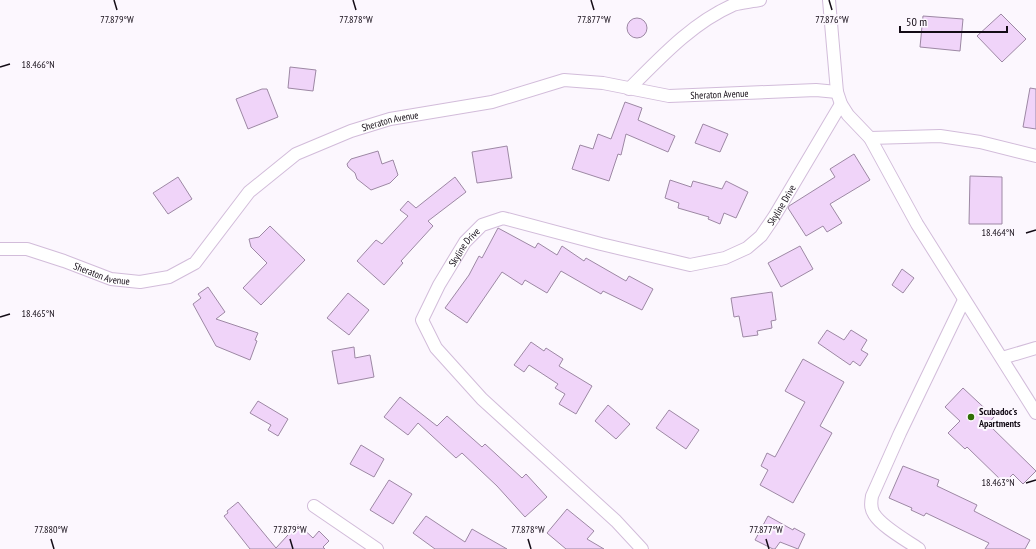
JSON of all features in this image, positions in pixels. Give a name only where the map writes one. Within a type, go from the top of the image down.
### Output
[{"type":"street","points":[[629,89],[675,43],[718,13],[735,4],[760,0]]},
{"type":"street","points":[[829,0],[837,92],[842,104],[870,138],[917,224],[1036,413]]},
{"type":"street","name":"Sheraton Avenue","points":[[0,249],[27,248],[111,279],[140,282],[169,277],[195,263],[249,192],[296,154],[344,134],[390,119],[492,102],[564,80],[603,83],[670,96],[816,90],[837,92]]},
{"type":"street","name":"Skyline Drive","points":[[642,549],[616,521],[482,399],[436,348],[422,320],[439,285],[465,242],[482,225],[503,218],[601,244],[690,265],[725,258],[746,248],[761,236],[774,217],[842,104]]},
{"type":"street","points":[[870,138],[940,136],[980,142],[1036,156]]},
{"type":"street","points":[[919,549],[890,529],[873,514],[871,505],[872,496],[903,427],[964,300]]},
{"type":"street","points":[[1002,358],[1036,348]]},
{"type":"street","points":[[314,506],[377,549]]},
{"type":"building","points":[[1001,14],[1026,39],[1002,62],[977,36]]},
{"type":"building","points":[[923,16],[963,19],[960,51],[920,47]]},
{"type":"building","points":[[637,18],[644,21],[647,28],[644,35],[637,38],[630,35],[627,28],[630,21]]},
{"type":"building","points":[[290,67],[316,70],[313,91],[288,88]]},
{"type":"building","points":[[1030,88],[1036,89],[1036,129],[1023,127]]},
{"type":"building","points":[[262,89],[267,89],[278,117],[248,129],[236,99]]},
{"type":"building","points":[[625,102],[642,108],[638,120],[675,136],[668,152],[626,134],[621,155],[618,154],[609,181],[572,169],[580,145],[593,149],[598,134],[611,139]]},
{"type":"building","points":[[703,124],[728,134],[720,152],[695,143]]},
{"type":"building","points":[[507,146],[512,178],[477,183],[472,152]]},
{"type":"building","points":[[378,151],[382,164],[393,160],[398,175],[390,183],[371,190],[357,179],[355,173],[348,167],[347,164],[351,159]]},
{"type":"building","points":[[854,154],[870,180],[830,204],[842,223],[827,232],[823,226],[806,236],[788,208],[789,206],[835,177],[830,169]]},
{"type":"building","points":[[970,176],[1002,177],[1002,224],[969,224]]},
{"type":"building","points":[[178,177],[192,199],[168,214],[153,193]]},
{"type":"building","points":[[455,177],[466,192],[428,221],[433,226],[401,261],[403,263],[384,285],[357,261],[376,240],[382,244],[408,216],[400,210],[408,201],[416,208]]},
{"type":"building","points":[[670,180],[691,187],[693,181],[722,189],[726,181],[748,192],[736,218],[724,213],[720,224],[708,219],[709,217],[678,208],[679,203],[665,198]]},
{"type":"building","points":[[270,226],[305,260],[261,305],[243,288],[267,263],[251,247],[249,239],[259,237]]},
{"type":"building","points":[[498,228],[535,248],[538,243],[557,255],[562,246],[584,261],[586,258],[626,281],[629,276],[653,289],[642,310],[603,291],[601,294],[561,271],[547,293],[525,280],[522,285],[502,272],[467,323],[445,308],[469,275],[479,256],[482,258]]},
{"type":"building","points":[[800,246],[813,269],[781,287],[768,263]]},
{"type":"building","points":[[902,269],[914,278],[903,293],[892,285]]},
{"type":"building","points":[[208,287],[225,312],[216,319],[258,333],[255,340],[257,341],[250,360],[216,346],[193,304],[201,298],[198,294]]},
{"type":"building","points":[[772,292],[776,320],[771,321],[772,328],[757,331],[758,335],[743,337],[739,316],[734,317],[731,298]]},
{"type":"building","points":[[348,293],[369,310],[349,335],[327,318]]},
{"type":"building","points":[[827,330],[844,340],[851,330],[867,340],[861,350],[868,354],[860,366],[853,361],[850,365],[818,343]]},
{"type":"building","points":[[531,342],[544,351],[546,348],[563,359],[559,366],[592,386],[576,414],[559,404],[565,394],[555,388],[558,384],[529,365],[524,372],[514,365]]},
{"type":"building","points":[[354,347],[355,358],[370,355],[374,377],[338,384],[332,351]]},
{"type":"building","points":[[803,359],[844,382],[820,426],[832,433],[793,503],[760,485],[768,470],[761,466],[767,453],[775,457],[805,402],[785,391]]},
{"type":"building","points":[[963,388],[994,417],[988,424],[1036,471],[1023,484],[1013,474],[1004,483],[967,447],[965,449],[948,433],[960,421],[945,407]]},
{"type":"building","points":[[400,397],[437,426],[447,416],[482,447],[485,444],[522,478],[526,474],[547,497],[525,517],[497,486],[462,453],[456,458],[418,423],[408,435],[384,417]]},
{"type":"building","points":[[258,401],[288,419],[278,436],[268,430],[271,425],[250,413]]},
{"type":"building","points":[[608,405],[630,424],[616,439],[595,421]]},
{"type":"building","points":[[669,410],[699,430],[686,449],[656,428]]},
{"type":"building","points":[[361,445],[384,459],[374,477],[350,464]]},
{"type":"building","points":[[903,466],[939,480],[937,486],[977,505],[974,511],[1030,540],[1025,549],[985,549],[989,543],[926,513],[924,516],[911,510],[912,508],[889,498]]},
{"type":"building","points":[[389,480],[412,494],[393,524],[370,510]]},
{"type":"building","points":[[238,502],[276,548],[298,524],[313,538],[319,531],[329,541],[323,547],[325,549],[250,549],[224,516],[228,513],[227,511]]},
{"type":"building","points":[[567,509],[594,531],[587,539],[604,549],[566,549],[547,533]]},
{"type":"building","points":[[426,516],[465,542],[472,529],[507,549],[435,549],[413,533]]},
{"type":"building","points":[[768,516],[793,530],[794,528],[805,534],[798,549],[780,542],[775,549],[773,549],[755,540]]},
{"type":"place","name":"Scubadoc's Apartments","points":[[971,417]]}]
